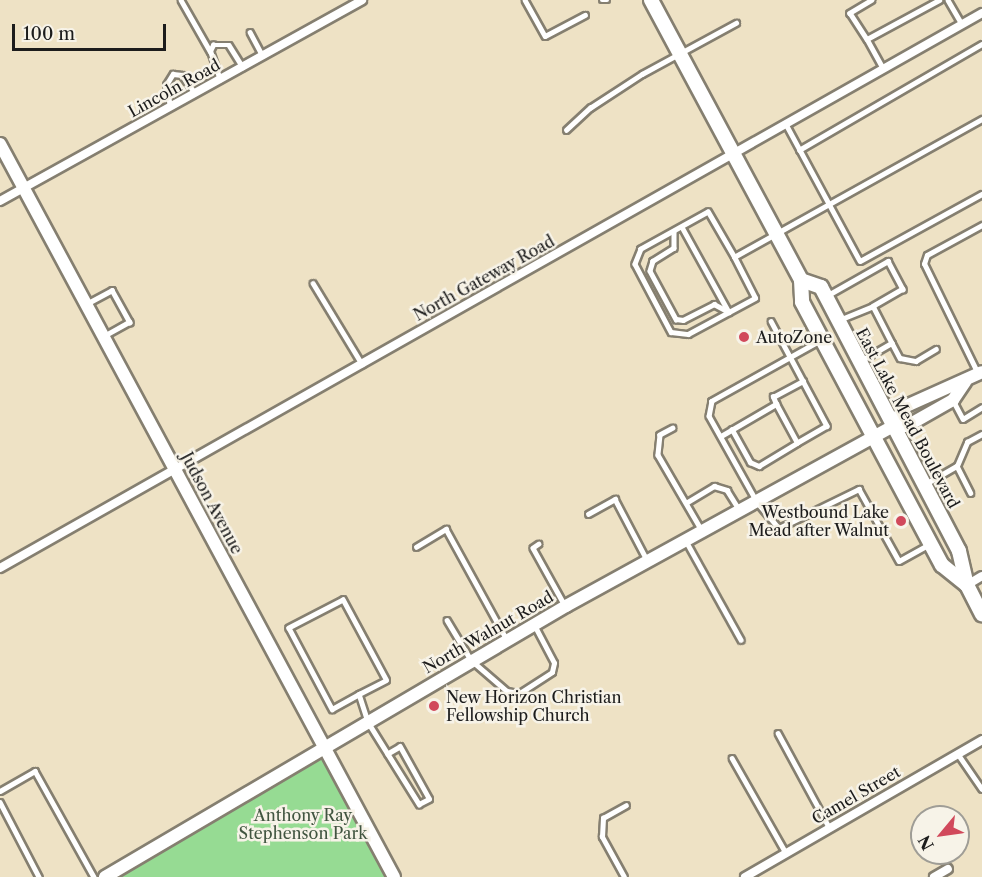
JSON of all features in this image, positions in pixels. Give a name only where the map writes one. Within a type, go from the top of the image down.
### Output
[{"type":"main road","name":"East Lake Mead Boulevard","points":[[651,0],[801,280],[802,302],[942,565],[967,585]]},
{"type":"main road","name":"East Lake Mead Boulevard","points":[[801,280],[821,287],[959,551],[967,585],[982,614]]},
{"type":"street","name":"Lincoln Road","points":[[0,201],[362,0]]},
{"type":"street","name":"North Gateway Road","points":[[0,568],[734,154],[788,126],[883,68],[982,13]]},
{"type":"street","name":"Judson Avenue","points":[[0,144],[394,877]]},
{"type":"street","name":"North Walnut Road","points":[[105,877],[324,750],[534,624],[874,438],[893,426],[904,408],[944,386],[965,382],[980,373]]},
{"type":"street","name":"North Walnut Road","points":[[893,426],[907,426],[953,400],[965,382]]},
{"type":"street","points":[[967,585],[982,576]]},
{"type":"street","name":"Camel Street","points":[[745,877],[982,740]]},
{"type":"street","points":[[934,877],[948,869]]},
{"type":"lane","points":[[181,0],[210,51],[220,80]]},
{"type":"lane","points":[[525,0],[545,36],[585,15]]},
{"type":"lane","points":[[602,0],[607,0]]},
{"type":"lane","points":[[872,0],[850,13],[883,68]]},
{"type":"lane","points":[[867,39],[939,0]]},
{"type":"lane","points":[[948,0],[962,24]]},
{"type":"lane","points":[[566,130],[590,108],[736,23]]},
{"type":"lane","points":[[250,32],[263,56]]},
{"type":"lane","points":[[800,150],[982,44]]},
{"type":"lane","points":[[210,51],[213,45],[229,45],[243,67]]},
{"type":"lane","points":[[170,107],[165,85],[173,74],[182,75],[195,93]]},
{"type":"lane","points":[[726,257],[776,234],[982,119]]},
{"type":"lane","points":[[788,126],[860,261],[982,195]]},
{"type":"lane","points":[[708,212],[755,298],[688,334],[671,332],[635,264],[641,249],[674,231],[708,212]]},
{"type":"lane","points":[[980,373],[924,264],[927,255],[982,225]]},
{"type":"lane","points":[[682,227],[716,283],[729,312]]},
{"type":"lane","points":[[674,231],[674,248],[653,261],[650,270],[676,319],[683,320],[714,304],[729,312]]},
{"type":"lane","points":[[718,243],[724,239]]},
{"type":"lane","points":[[825,296],[888,261],[903,289],[873,306],[838,320]]},
{"type":"lane","points":[[734,272],[740,268]]},
{"type":"lane","points":[[313,283],[362,364]]},
{"type":"lane","points":[[87,303],[112,290],[130,322],[105,336]]},
{"type":"lane","points":[[873,306],[900,358],[916,361],[936,349]]},
{"type":"lane","points":[[732,429],[750,462],[759,466],[827,426],[771,321]]},
{"type":"lane","points":[[822,339],[712,401],[710,416],[756,502],[779,528],[859,489],[899,561],[931,543]]},
{"type":"lane","points":[[859,362],[892,343]]},
{"type":"lane","points":[[797,443],[773,397],[803,381]]},
{"type":"lane","points":[[806,400],[812,397]]},
{"type":"lane","points":[[953,400],[963,419],[982,407]]},
{"type":"lane","points":[[721,436],[776,404]]},
{"type":"lane","points":[[782,414],[789,410]]},
{"type":"lane","points":[[813,414],[819,411]]},
{"type":"lane","points":[[789,427],[797,423]]},
{"type":"lane","points":[[673,428],[660,435],[656,449],[703,532]]},
{"type":"lane","points":[[924,484],[957,466],[967,442],[982,434]]},
{"type":"lane","points":[[957,466],[971,493]]},
{"type":"lane","points":[[686,503],[714,486],[727,490],[740,511]]},
{"type":"lane","points":[[588,514],[615,499],[648,562]]},
{"type":"lane","points":[[416,547],[446,529],[507,640]]},
{"type":"lane","points":[[686,541],[741,640]]},
{"type":"lane","points":[[539,544],[533,548],[566,606]]},
{"type":"lane","points":[[343,600],[386,680],[359,694],[332,708],[290,628],[343,600]]},
{"type":"lane","points":[[447,620],[471,660],[507,691],[520,693],[542,681],[552,672],[554,663],[534,624]]},
{"type":"lane","points":[[359,694],[368,722],[419,804],[429,799],[400,747],[388,753]]},
{"type":"lane","points":[[778,733],[829,827]]},
{"type":"lane","points":[[958,754],[982,789]]},
{"type":"lane","points":[[732,758],[786,853]]},
{"type":"lane","points":[[0,790],[34,771],[94,877]]},
{"type":"lane","points":[[0,802],[39,877]]},
{"type":"lane","points":[[624,877],[602,837],[603,818],[626,805]]},
{"type":"green space","name":"Anthony Ray Stephenson Park","points":[[324,750],[395,877],[104,877]]},
{"type":"place","name":"AutoZone","points":[[744,337]]},
{"type":"place","name":"Westbound Lake Mead after Walnut","points":[[901,521]]},
{"type":"place","name":"New Horizon Christian Fellowship Church","points":[[434,706]]}]
